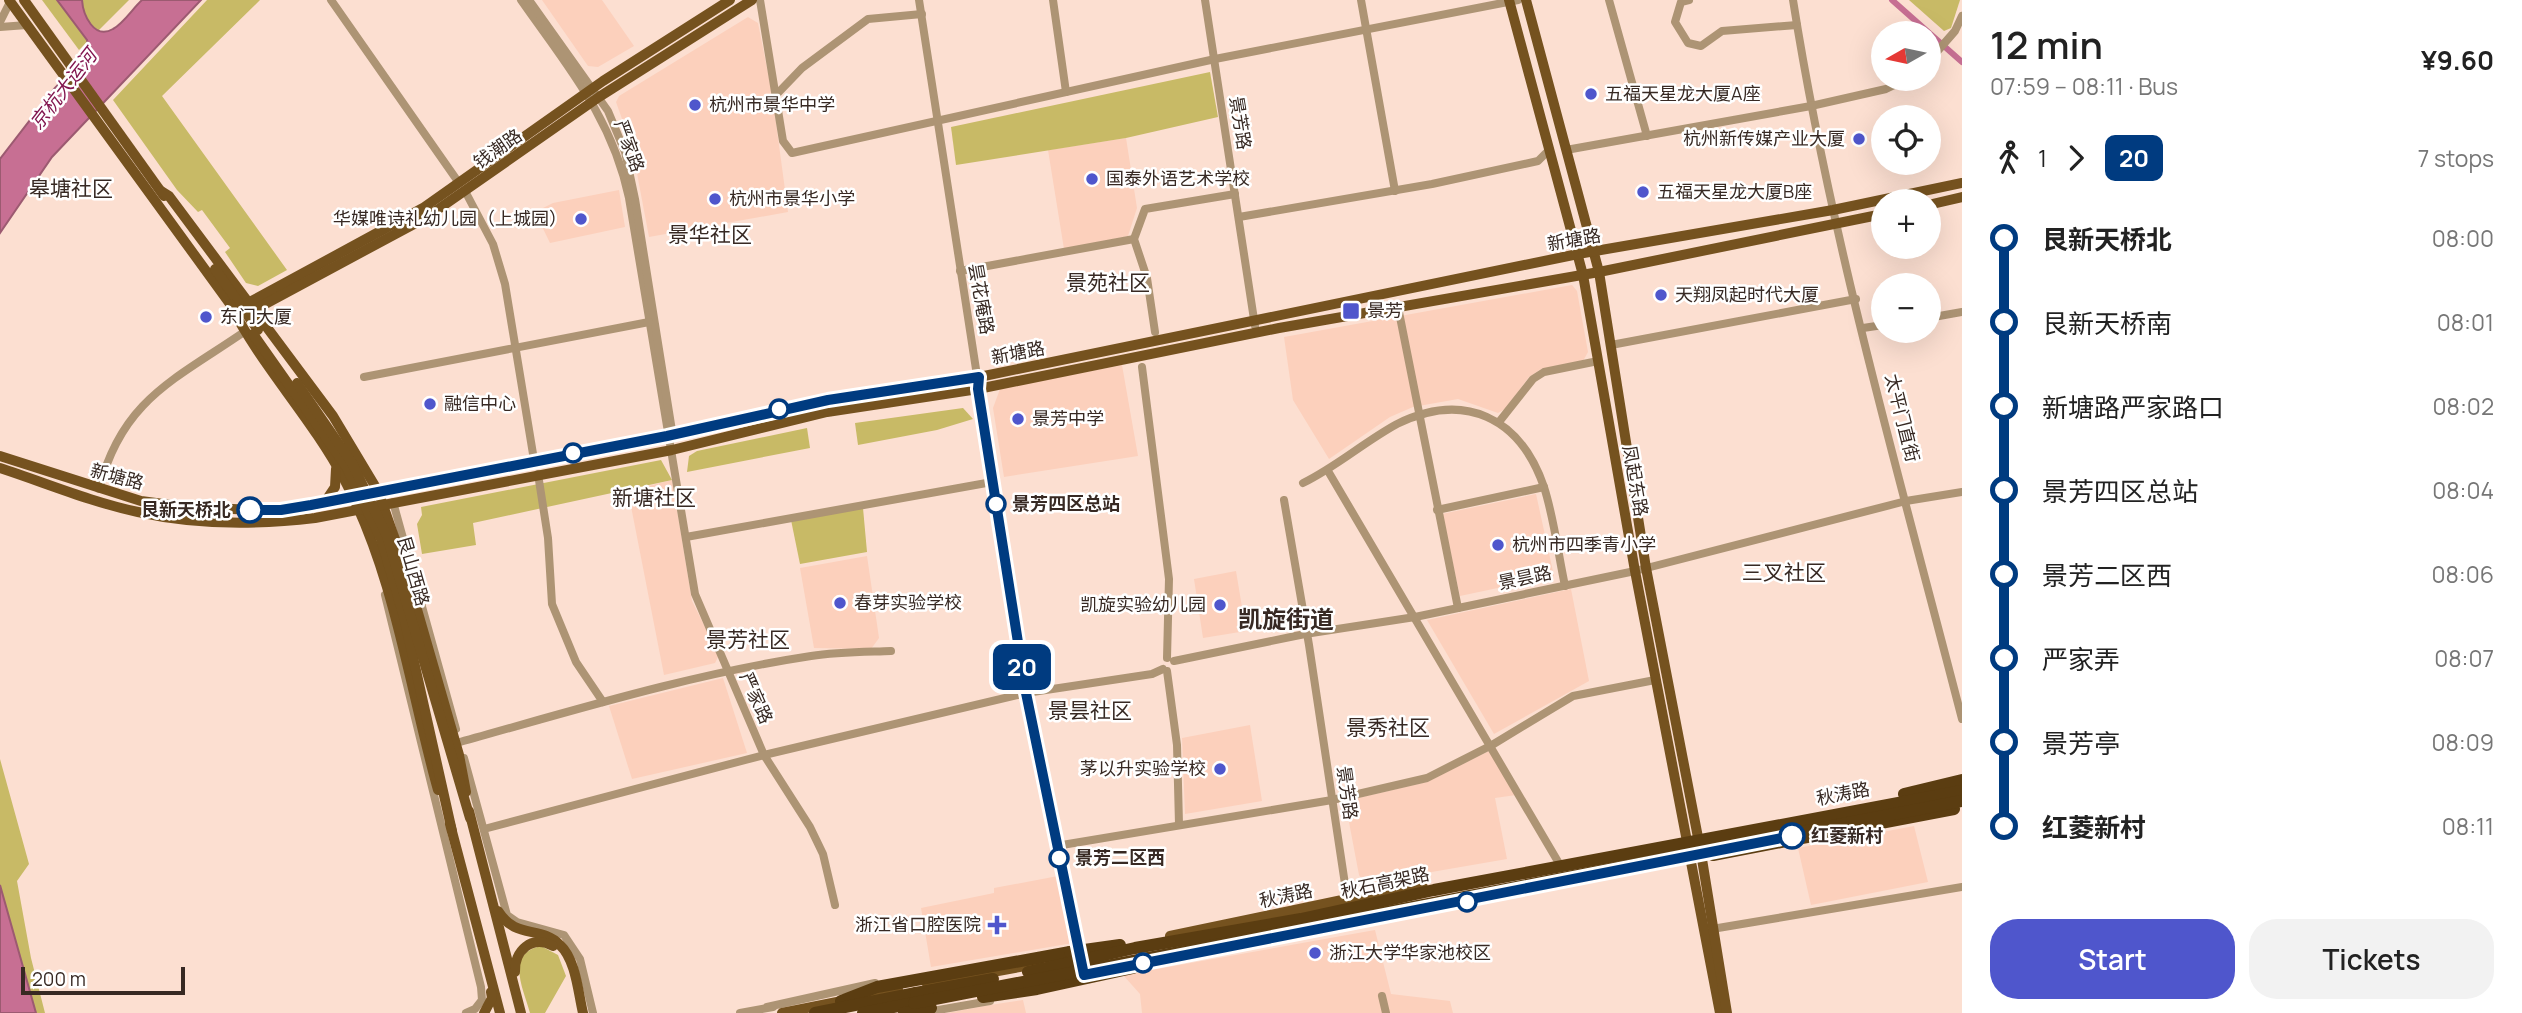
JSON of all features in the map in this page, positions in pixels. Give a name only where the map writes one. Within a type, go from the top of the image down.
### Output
[{"type":"highway","points":[[1790,823],[1962,783]]},
{"type":"highway","name":"秋石高架路","points":[[816,1013],[1156,944],[1301,919],[1434,890],[1962,791]]},
{"type":"highway","points":[[1601,870],[1694,859],[1959,806]]},
{"type":"highway","name":"秋石高架路","points":[[863,1013],[1601,870],[1959,806]]},
{"type":"highway","points":[[841,1001],[877,987],[1102,945],[1156,944]]},
{"type":"highway","points":[[904,1013],[1113,973],[1189,950]]},
{"type":"main road","name":"艮山西路","points":[[24,0],[66,69],[230,304],[335,436],[379,516],[393,554],[470,818],[521,1013]]},
{"type":"main road","name":"钱潮路","points":[[251,307],[426,217],[462,187],[730,0]]},
{"type":"main road","name":"钱潮路","points":[[592,95],[752,0]]},
{"type":"main road","name":"凤起东路","points":[[1512,0],[1583,275],[1634,571],[1720,1013]]},
{"type":"main road","name":"凤起东路","points":[[1526,0],[1599,272],[1646,568],[1701,853],[1727,1013]]},
{"type":"main road","name":"艮山西路","points":[[9,1],[66,69]]},
{"type":"main road","name":"艮山西路","points":[[102,118],[161,191],[336,466],[359,509],[394,608],[429,758],[452,831]]},
{"type":"main road","name":"新塘路","points":[[0,456],[141,501],[211,509],[281,510],[670,436],[828,400],[979,377],[1255,323],[1578,254],[1833,210],[1962,183]]},
{"type":"main road","name":"艮山西路","points":[[161,191],[169,196],[333,416],[388,503],[414,605],[459,755],[470,818]]},
{"type":"main road","points":[[1941,202],[1962,197]]},
{"type":"main road","name":"新塘路","points":[[0,468],[97,501],[175,518],[224,523],[274,523],[672,450],[827,412],[978,389],[1398,307],[1599,272],[1871,217]]},
{"type":"main road","name":"艮山西路","points":[[252,332],[346,466],[381,539],[404,617],[452,831],[500,1013]]},
{"type":"main road","points":[[325,502],[335,487],[336,466]]},
{"type":"main road","name":"秋涛路","points":[[782,1013],[1079,950],[1347,899],[1560,865],[1698,839],[1962,783]]},
{"type":"main road","name":"秋涛路","points":[[890,1013],[1351,925],[1701,853],[1959,806]]},
{"type":"main road","points":[[493,902],[512,927],[552,939],[564,950],[570,960],[581,1013]]},
{"type":"main road","points":[[515,990],[517,956],[528,944],[548,943],[566,962],[581,1013]]},
{"type":"main road","points":[[483,950],[492,998],[484,1013]]},
{"type":"street","points":[[331,0],[462,187],[498,258],[534,460]]},
{"type":"street","name":"严家路","points":[[521,0],[614,123],[631,175],[695,594],[718,640],[728,672],[764,755],[818,845],[835,905]]},
{"type":"street","name":"严家路","points":[[529,0],[592,95],[610,132],[625,180],[670,436]]},
{"type":"street","points":[[760,0],[783,141],[792,153],[1215,59],[1512,0]]},
{"type":"street","name":"昙花庵路","points":[[919,0],[1026,693],[1084,975]]},
{"type":"street","points":[[1053,0],[1066,92]]},
{"type":"street","name":"景芳路","points":[[1205,0],[1256,334]]},
{"type":"street","points":[[1361,0],[1395,191]]},
{"type":"street","points":[[1609,0],[1647,136]]},
{"type":"street","points":[[1689,0],[1681,2],[1675,22],[1688,43],[1701,46],[1722,31],[1797,26]]},
{"type":"street","name":"太平门直街","points":[[1793,0],[1811,106],[1836,224],[1962,719]]},
{"type":"street","points":[[9,1],[0,24],[27,25]]},
{"type":"street","points":[[776,95],[802,68],[868,19],[922,14]]},
{"type":"street","points":[[1941,47],[1962,16]]},
{"type":"street","points":[[1566,150],[1811,106],[1877,91]]},
{"type":"street","points":[[1239,217],[1395,191],[1538,161],[1549,150]]},
{"type":"street","points":[[1538,161],[1555,173]]},
{"type":"street","points":[[1156,332],[1147,278],[1134,239],[1145,209],[1235,194]]},
{"type":"street","points":[[960,271],[1134,239]]},
{"type":"street","points":[[1611,345],[1856,299]]},
{"type":"street","points":[[1398,307],[1417,416],[1458,608]]},
{"type":"street","points":[[1941,316],[1962,312]]},
{"type":"street","points":[[364,377],[649,322]]},
{"type":"street","points":[[1863,328],[1871,327]]},
{"type":"street","points":[[99,489],[113,447],[125,424],[144,402],[168,382],[252,332]]},
{"type":"street","points":[[1499,422],[1533,379],[1544,372],[1598,361]]},
{"type":"street","points":[[1142,367],[1168,579],[1170,659],[1163,660],[1177,745],[1179,824]]},
{"type":"street","points":[[1303,483],[1328,471],[1352,452],[1417,416],[1440,410],[1466,409],[1499,422],[1522,444],[1544,487],[1565,586]]},
{"type":"street","points":[[1328,471],[1492,745],[1560,865]]},
{"type":"street","points":[[538,474],[548,538],[552,604],[567,644],[603,702]]},
{"type":"street","points":[[686,537],[992,482]]},
{"type":"street","points":[[1437,510],[1544,487]]},
{"type":"street","name":"景昙路","points":[[1170,659],[1415,617],[1565,586],[1634,571],[1906,501],[1962,492]]},
{"type":"street","name":"景芳路","points":[[1283,500],[1351,925]]},
{"type":"street","points":[[388,503],[460,742],[502,904],[507,915],[517,922],[564,935],[580,959],[593,1013]]},
{"type":"street","points":[[383,578],[422,754],[481,987],[482,1000],[475,1009],[466,1013]]},
{"type":"street","points":[[460,742],[603,702],[728,672],[813,655],[891,651]]},
{"type":"street","points":[[484,829],[764,755],[1026,693],[1165,670]]},
{"type":"street","points":[[1056,846],[1332,800],[1427,778],[1492,745],[1573,696],[1655,680]]},
{"type":"street","points":[[1712,929],[1962,887]]},
{"type":"street","points":[[740,1013],[925,972],[1079,950]]},
{"type":"street","points":[[928,1010],[1067,986],[1084,975]]},
{"type":"street","points":[[1382,996],[1386,1013]]},
{"type":"street","points":[[989,1001],[990,1013]]},
{"type":"street","points":[[767,1007],[796,1010]]},
{"type":"shaded area","points":[[42,0],[129,0],[79,50]]},
{"type":"shaded area","points":[[207,0],[260,0],[162,96],[287,270],[258,286],[246,283],[225,252],[230,248],[202,210],[198,212],[177,190],[113,100]]},
{"type":"shaded area","points":[[542,0],[602,0],[634,46],[598,67],[588,66]]},
{"type":"shaded area","points":[[1909,0],[1960,0],[1951,28],[1944,31],[1941,28],[1941,21],[1933,21]]},
{"type":"shaded area","name":"杭州市景华中学","points":[[748,17],[758,23],[772,93],[788,212],[649,237],[632,147],[616,102],[619,96]]},
{"type":"shaded area","points":[[1210,72],[1218,117],[1126,138],[956,165],[951,127]]},
{"type":"shaded area","name":"国泰外语艺术学校","points":[[1126,138],[1137,208],[1128,236],[1064,249],[1048,150]]},
{"type":"shaded area","name":"华媒唯诗礼幼儿园（上城园）","points":[[619,190],[625,227],[550,243],[535,212],[553,203]]},
{"type":"shaded area","points":[[1572,285],[1577,291],[1588,352],[1583,361],[1541,369],[1529,377],[1505,409],[1498,413],[1458,399],[1413,407],[1390,417],[1329,459],[1293,400],[1284,337]]},
{"type":"shaded area","points":[[1122,365],[1138,456],[1004,477],[993,408],[1000,389]]},
{"type":"shaded area","points":[[963,408],[973,419],[937,430],[858,445],[855,423]]},
{"type":"shaded area","points":[[807,428],[810,448],[687,472],[689,456],[697,451]]},
{"type":"shaded area","points":[[661,460],[672,480],[473,523],[476,545],[422,554],[417,524],[422,515],[421,507]]},
{"type":"shaded area","points":[[672,480],[692,601],[719,655],[715,663],[664,675],[628,491]]},
{"type":"shaded area","name":"杭州市四季青小学","points":[[1536,494],[1554,576],[1460,596],[1442,514]]},
{"type":"shaded area","points":[[863,508],[867,552],[800,564],[791,520]]},
{"type":"shaded area","name":"春芽实验学校","points":[[867,556],[879,638],[871,649],[814,648],[800,568]]},
{"type":"shaded area","name":"凯旋实验幼儿园","points":[[1236,571],[1246,631],[1203,638],[1194,579]]},
{"type":"shaded area","points":[[1571,589],[1589,681],[1494,734],[1427,620]]},
{"type":"shaded area","points":[[723,678],[747,753],[632,779],[609,706]]},
{"type":"shaded area","name":"茅以升实验学校","points":[[1250,725],[1262,801],[1185,814],[1182,738]]},
{"type":"shaded area","points":[[1491,750],[1516,795],[1495,798],[1507,859],[1368,883],[1363,881],[1359,875],[1345,801],[1427,782]]},
{"type":"shaded area","points":[[0,759],[29,864],[17,881],[31,958],[45,1013],[0,1013]]},
{"type":"shaded area","points":[[1914,826],[1928,882],[1811,905],[1798,848]]},
{"type":"shaded area","name":"浙江省口腔医院","points":[[1058,876],[1073,943],[931,967],[921,908],[994,893],[994,888]]},
{"type":"shaded area","name":"浙江大学华家池校区","points":[[1375,930],[1391,994],[1450,1001],[1453,1013],[1142,1013],[1140,994],[1123,975]]},
{"type":"shaded area","points":[[541,946],[558,955],[566,976],[545,1013],[530,1013],[519,973],[520,964],[523,956],[530,950]]},
{"type":"shaded area","points":[[1023,1000],[1026,1013],[947,1013],[990,1005]]},
{"type":"water","name":"京杭大运河","points":[[57,0],[82,0],[87,19],[95,29],[106,32],[121,23],[142,0],[201,0],[52,157],[0,233],[0,159],[54,89],[90,52],[87,40]]},
{"type":"water","points":[[0,885],[36,1013],[0,1013]]},
{"type":"waterway","points":[[1892,0],[1962,62]]},
{"type":"bus line","name":"20","points":[[250,510],[281,510],[311,505],[667,436],[779,409],[878,391],[979,377],[978,389],[1026,693],[1084,975],[1358,924],[1792,836]]},
{"type":"place","name":"五福天星龙大厦A座","points":[[1591,94]]},
{"type":"place","name":"杭州市景华中学","points":[[695,105]]},
{"type":"place","name":"杭州新传媒产业大厦","points":[[1859,139]]},
{"type":"place","name":"国泰外语艺术学校","points":[[1092,179]]},
{"type":"place","name":"五福天星龙大厦B座","points":[[1643,192]]},
{"type":"place","name":"杭州市景华小学","points":[[715,199]]},
{"type":"place","name":"华媒唯诗礼幼儿园（上城园）","points":[[581,219]]},
{"type":"place","name":"天翔凤起时代大厦","points":[[1661,295]]},
{"type":"place","name":"景芳","points":[[1351,311]]},
{"type":"place","name":"东门大厦","points":[[206,317]]},
{"type":"place","name":"融信中心","points":[[430,404]]},
{"type":"place","name":"景芳中学","points":[[1018,419]]},
{"type":"place","name":"景芳四区总站","points":[[996,504]]},
{"type":"place","name":"艮新天桥北","points":[[250,510]]},
{"type":"place","name":"杭州市四季青小学","points":[[1498,545]]},
{"type":"place","name":"春芽实验学校","points":[[840,603]]},
{"type":"place","name":"凯旋实验幼儿园","points":[[1220,605]]},
{"type":"place","name":"茅以升实验学校","points":[[1220,769]]},
{"type":"place","name":"红菱新村","points":[[1792,836]]},
{"type":"place","name":"景芳二区西","points":[[1059,858]]},
{"type":"place","name":"浙江省口腔医院","points":[[997,925]]},
{"type":"place","name":"浙江大学华家池校区","points":[[1315,953]]},
{"type":"district","name":"皋塘社区","points":[[71,189]]},
{"type":"district","name":"景华社区","points":[[710,235]]},
{"type":"district","name":"景苑社区","points":[[1108,283]]},
{"type":"district","name":"新塘社区","points":[[654,498]]},
{"type":"district","name":"三叉社区","points":[[1784,573]]},
{"type":"district","name":"凯旋街道","points":[[1286,620]]},
{"type":"district","name":"景芳社区","points":[[748,640]]},
{"type":"district","name":"景昙社区","points":[[1090,711]]},
{"type":"district","name":"景秀社区","points":[[1388,728]]}]
